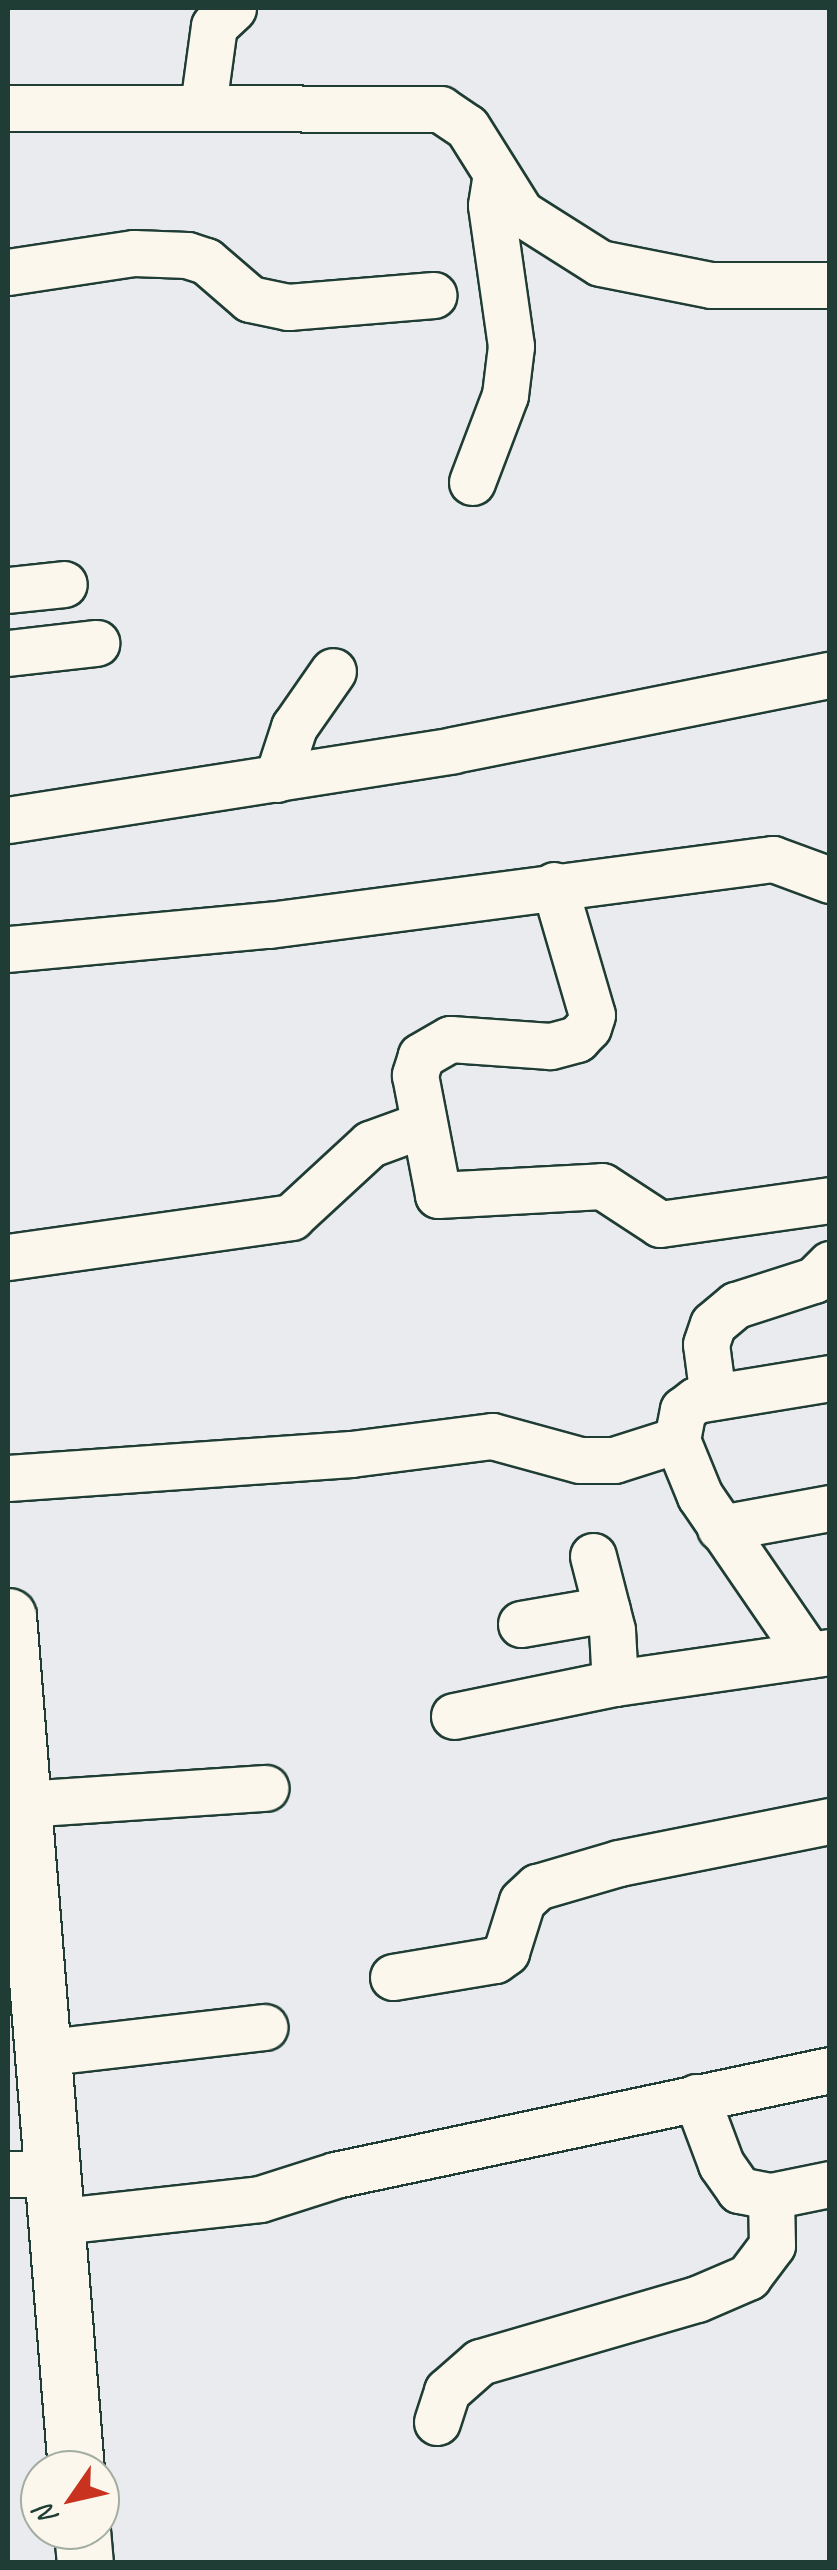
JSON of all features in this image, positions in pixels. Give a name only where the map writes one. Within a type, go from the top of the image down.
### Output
[{"type":"main road","points":[[8,1616],[40,2053],[40,2202],[73,2450]]},
{"type":"street","points":[[203,106],[214,26],[234,8]]},
{"type":"street","points":[[8,108],[440,108],[467,127],[521,213],[600,263],[710,285],[830,285]]},
{"type":"street","points":[[472,482],[505,396],[510,346],[491,205],[496,174]]},
{"type":"street","points":[[8,272],[134,254],[188,255],[206,261],[250,299],[288,307],[434,294]]},
{"type":"street","points":[[8,590],[64,584]]},
{"type":"street","points":[[8,653],[96,643]]},
{"type":"street","points":[[277,780],[294,727],[333,671]]},
{"type":"street","points":[[8,820],[277,780],[830,675]]},
{"type":"street","points":[[8,949],[269,924],[773,859],[830,880]]},
{"type":"street","points":[[554,885],[592,1015],[588,1027],[577,1039],[550,1046],[450,1040],[432,1047],[415,1076],[432,1186],[452,1198],[602,1186],[660,1224],[830,1200]]},
{"type":"street","points":[[8,1257],[291,1217],[370,1144],[422,1124]]},
{"type":"street","points":[[713,1396],[706,1344],[713,1324],[736,1306],[814,1280],[830,1264]]},
{"type":"street","points":[[819,1654],[720,1528],[688,1476],[677,1440],[686,1404],[713,1396],[830,1378]]},
{"type":"street","points":[[8,1478],[351,1454],[492,1436],[580,1460],[614,1460],[677,1440]]},
{"type":"street","points":[[720,1528],[830,1508]]},
{"type":"street","points":[[593,1556],[606,1608],[615,1683]]},
{"type":"street","points":[[521,1624],[606,1608]]},
{"type":"street","points":[[454,1716],[615,1683],[819,1654]]},
{"type":"street","points":[[23,1804],[266,1788]]},
{"type":"street","points":[[394,1976],[494,1960],[506,1952],[522,1902],[537,1887],[619,1863],[830,1821]]},
{"type":"street","points":[[40,2053],[266,2027]]},
{"type":"street","points":[[40,2202],[260,2199],[334,2175],[830,2070]]},
{"type":"street","points":[[696,2097],[721,2164],[739,2190],[771,2196],[830,2184]]},
{"type":"street","points":[[437,2422],[447,2391],[480,2362],[698,2300],[748,2277],[772,2245],[771,2196]]}]
